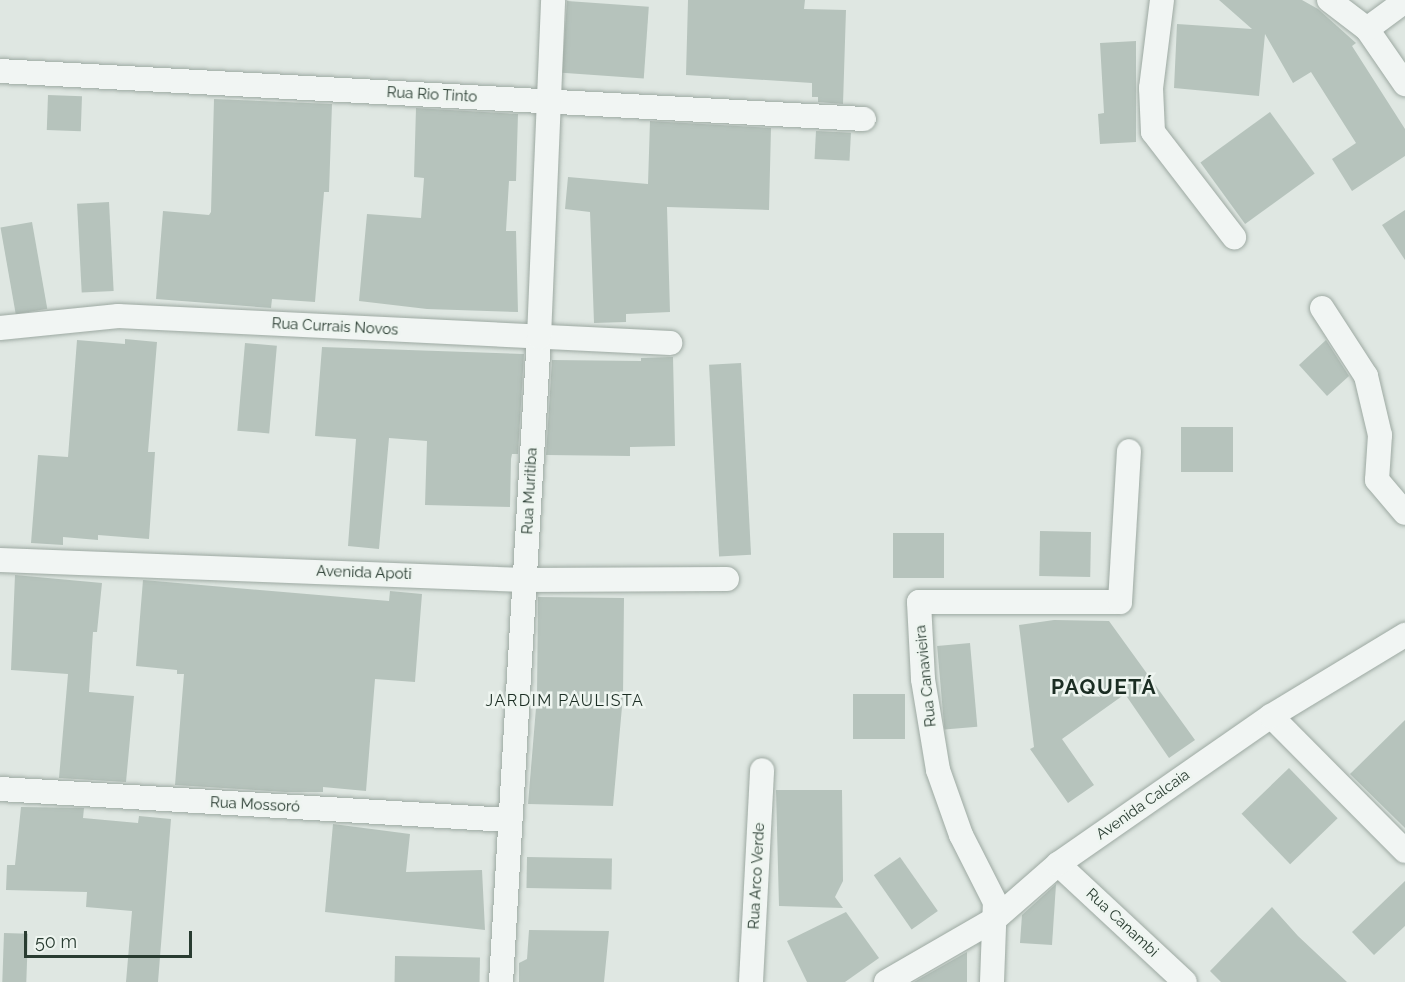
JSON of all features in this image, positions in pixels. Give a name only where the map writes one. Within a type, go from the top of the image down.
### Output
[{"type":"street","name":"Rua Muritiba","points":[[501,982],[538,337],[553,0]]},
{"type":"street","points":[[1162,0],[1151,88],[1153,132],[1234,237]]},
{"type":"street","points":[[1329,0],[1367,29],[1405,84]]},
{"type":"street","points":[[1367,29],[1405,1]]},
{"type":"street","name":"Rua Rio Tinto","points":[[0,71],[864,118]]},
{"type":"street","points":[[1322,308],[1366,376],[1380,435],[1377,480],[1405,513]]},
{"type":"street","name":"Rua Currais Novos","points":[[0,328],[118,316],[670,343]]},
{"type":"street","name":"Rua Canavieira","points":[[992,982],[995,919],[991,889],[961,835],[938,770],[923,679],[919,602],[1120,602],[1129,451]]},
{"type":"street","name":"Avenida Apoti","points":[[0,560],[525,580],[727,579]]},
{"type":"street","name":"Avenida Calcaia","points":[[886,982],[995,919],[1058,864],[1271,716],[1405,635]]},
{"type":"street","points":[[1271,716],[1405,851]]},
{"type":"street","name":"Rua Arco Verde","points":[[751,982],[762,770]]},
{"type":"street","name":"Rua Mossoró","points":[[0,789],[509,820]]},
{"type":"street","name":"Rua Canambi","points":[[1058,864],[1185,982]]},
{"type":"building","points":[[688,0],[805,0],[804,9],[846,10],[843,104],[818,102],[818,97],[812,97],[812,83],[686,75]]},
{"type":"building","points":[[1219,0],[1302,0],[1318,9],[1356,43],[1352,46],[1405,129],[1405,156],[1352,191],[1332,159],[1356,143],[1311,72],[1293,83],[1265,34],[1259,96],[1174,88],[1177,24],[1252,29]]},
{"type":"building","points":[[567,1],[649,7],[644,79],[562,73]]},
{"type":"building","points":[[1136,41],[1136,142],[1100,144],[1098,114],[1104,113],[1100,43]]},
{"type":"building","points":[[48,95],[82,96],[81,131],[47,130]]},
{"type":"building","points":[[214,99],[332,104],[329,192],[324,192],[315,302],[272,299],[271,308],[156,299],[163,211],[209,215],[211,212]]},
{"type":"building","points":[[416,108],[518,114],[516,181],[509,181],[506,231],[516,231],[518,312],[427,309],[359,301],[367,214],[421,218],[424,178],[414,177]]},
{"type":"building","points":[[1270,112],[1315,173],[1245,224],[1200,163]]},
{"type":"building","points":[[650,121],[771,128],[769,210],[667,207],[670,312],[626,314],[626,322],[594,323],[590,212],[565,209],[568,177],[648,184]]},
{"type":"building","points":[[816,131],[851,133],[849,161],[815,159]]},
{"type":"building","points":[[109,202],[114,291],[82,293],[77,204]]},
{"type":"building","points":[[1405,210],[1405,260],[1382,225]]},
{"type":"building","points":[[32,222],[47,309],[16,314],[0,228]]},
{"type":"building","points":[[125,339],[157,342],[148,452],[155,452],[149,539],[98,535],[98,540],[63,537],[63,545],[31,543],[38,455],[68,457],[77,340],[125,344]]},
{"type":"building","points":[[1326,340],[1349,376],[1327,396],[1299,365]]},
{"type":"building","points":[[245,343],[277,346],[269,433],[237,431]]},
{"type":"building","points":[[322,347],[524,354],[518,454],[512,454],[511,459],[510,507],[425,505],[427,441],[389,438],[379,549],[348,546],[356,439],[315,436]]},
{"type":"building","points":[[673,357],[675,446],[630,447],[630,456],[546,455],[552,360],[641,361],[641,358]]},
{"type":"building","points":[[741,363],[751,555],[719,556],[709,365]]},
{"type":"building","points":[[1181,427],[1233,427],[1233,472],[1181,472]]},
{"type":"building","points":[[1040,531],[1091,532],[1090,577],[1039,576]]},
{"type":"building","points":[[893,533],[944,533],[944,578],[893,578]]},
{"type":"building","points":[[15,575],[102,583],[97,632],[93,632],[89,692],[134,696],[126,782],[59,778],[68,674],[11,670]]},
{"type":"building","points":[[143,580],[389,601],[390,591],[422,594],[415,682],[375,679],[366,791],[323,787],[323,792],[286,792],[175,785],[184,674],[177,674],[177,670],[136,666]]},
{"type":"building","points":[[538,597],[624,598],[623,696],[613,806],[528,804],[537,696]]},
{"type":"building","points":[[1054,620],[1109,621],[1195,740],[1169,758],[1125,694],[1062,739],[1094,785],[1068,803],[1030,749],[1034,747],[1019,625]]},
{"type":"building","points":[[970,643],[977,727],[944,730],[937,646]]},
{"type":"building","points":[[853,694],[905,694],[905,739],[853,739]]},
{"type":"building","points":[[1405,720],[1405,828],[1350,774]]},
{"type":"building","points":[[1289,768],[1338,818],[1290,864],[1242,814]]},
{"type":"building","points":[[776,790],[842,790],[843,881],[835,897],[843,908],[779,906]]},
{"type":"building","points":[[21,807],[84,808],[83,818],[138,823],[139,816],[171,819],[158,982],[126,982],[132,911],[86,907],[87,892],[6,890],[7,865],[15,865]]},
{"type":"building","points":[[333,824],[410,834],[406,872],[482,870],[485,930],[325,912]]},
{"type":"building","points":[[527,857],[612,858],[611,889],[526,888]]},
{"type":"building","points":[[900,857],[938,911],[912,929],[874,875]]},
{"type":"building","points":[[1405,881],[1405,926],[1374,955],[1352,932]]},
{"type":"building","points":[[1056,884],[1052,945],[1020,943],[1022,915]]},
{"type":"building","points":[[1272,907],[1298,936],[1347,982],[1221,982],[1210,971]]},
{"type":"building","points":[[846,912],[879,958],[845,982],[807,982],[787,941]]},
{"type":"building","points":[[529,930],[609,931],[604,982],[519,982],[519,963],[527,959]]},
{"type":"building","points":[[4,933],[28,934],[26,982],[2,982]]},
{"type":"building","points":[[967,952],[967,982],[914,982]]},
{"type":"building","points":[[395,956],[480,957],[480,982],[395,982]]},
{"type":"district","name":"PAQUETÁ","points":[[1104,687]]},
{"type":"district","name":"JARDIM PAULISTA","points":[[565,701]]}]
